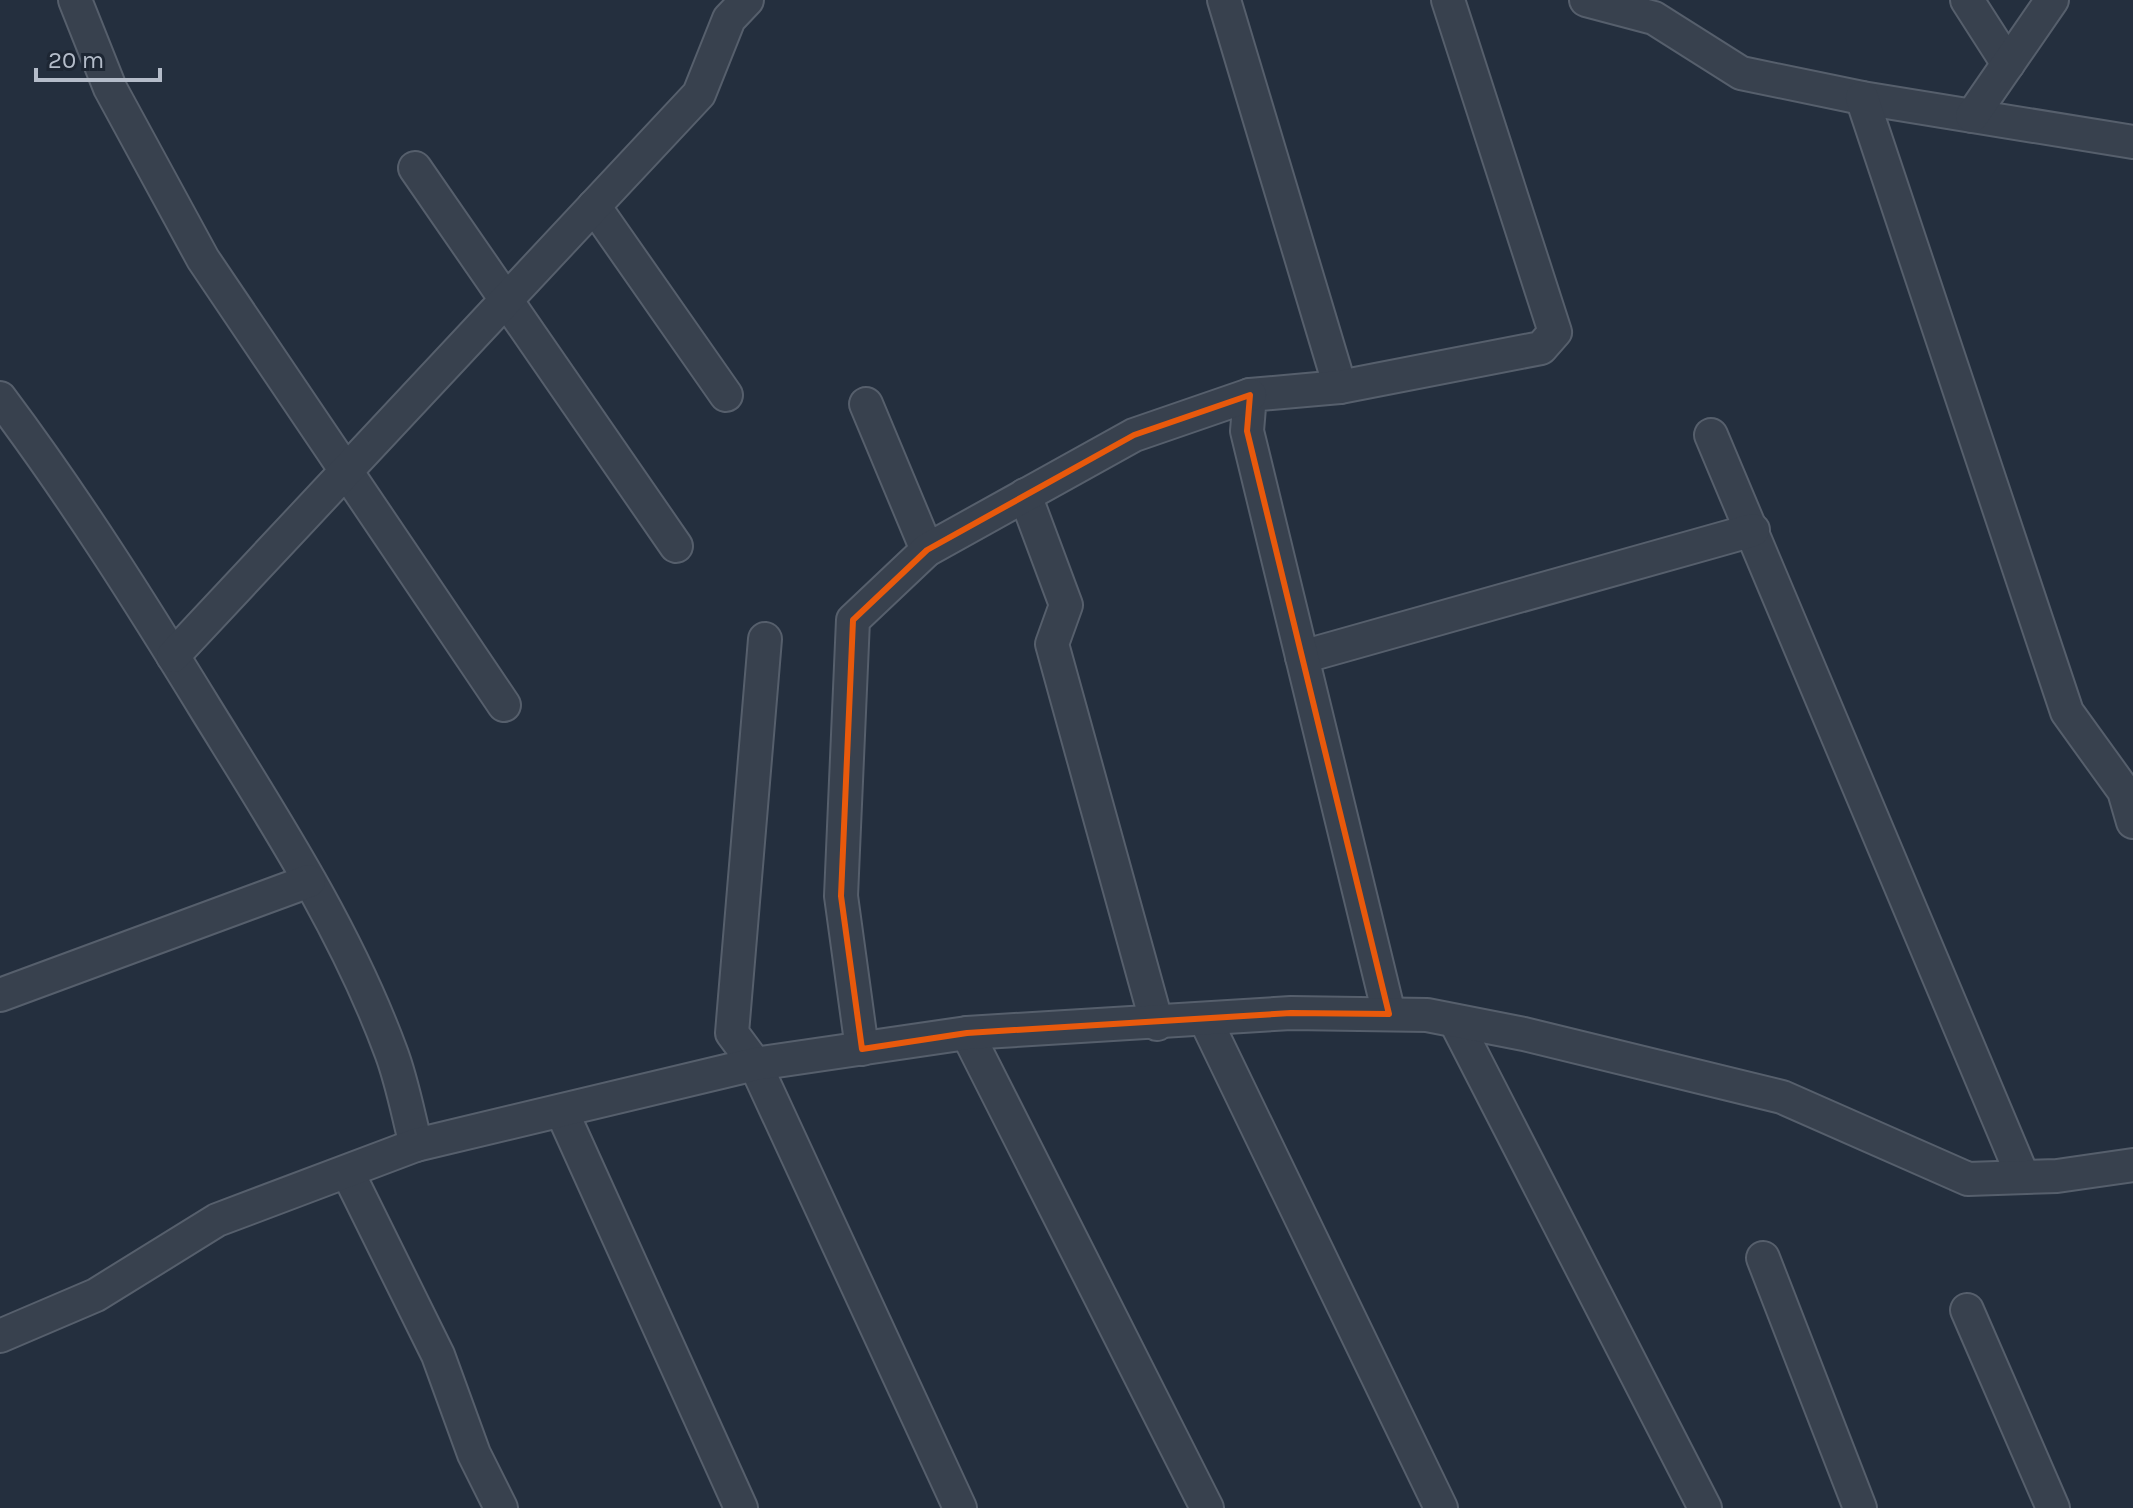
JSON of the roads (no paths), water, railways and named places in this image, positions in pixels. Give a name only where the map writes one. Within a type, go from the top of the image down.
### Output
[{"type":"street","points":[[75,0],[110,88],[203,259],[504,705]]},
{"type":"street","points":[[173,656],[699,94],[729,19],[747,0]]},
{"type":"street","points":[[1224,0],[1340,387]]},
{"type":"street","points":[[862,1049],[841,896],[853,620],[927,550],[1134,435],[1250,395],[1340,387],[1541,348],[1555,332],[1448,0]]},
{"type":"street","points":[[1586,0],[1654,18],[1741,73],[1862,98],[2133,142]]},
{"type":"street","points":[[1967,0],[2008,64]]},
{"type":"street","points":[[1972,116],[2052,0]]},
{"type":"street","points":[[1862,98],[2067,712],[2124,791],[2133,822]]},
{"type":"street","points":[[415,168],[505,303],[676,546]]},
{"type":"street","points":[[594,206],[726,395]]},
{"type":"street","points":[[1250,395],[1247,431],[1389,1014]]},
{"type":"street","points":[[0,398],[36,446],[173,656],[309,881],[347,950],[391,1053],[416,1145]]},
{"type":"street","points":[[866,404],[927,550]]},
{"type":"street","points":[[1711,435],[2023,1177]]},
{"type":"street","points":[[1025,495],[1066,605],[1052,644],[1157,1024]]},
{"type":"street","points":[[1302,657],[1753,530]]},
{"type":"street","points":[[765,639],[732,1033],[755,1064],[960,1508]]},
{"type":"street","points":[[0,995],[309,881]]},
{"type":"street","points":[[0,1336],[96,1295],[217,1220],[416,1145],[755,1064],[967,1033],[1157,1024],[1291,1013],[1427,1015],[1524,1034],[1782,1097],[1968,1179],[2023,1177],[2133,1165]]},
{"type":"street","points":[[1205,1019],[1441,1508]]},
{"type":"street","points":[[1455,1021],[1705,1508]]},
{"type":"street","points":[[967,1033],[1207,1508]]},
{"type":"street","points":[[562,1112],[741,1508]]},
{"type":"street","points":[[348,1173],[438,1355],[474,1454],[501,1508]]},
{"type":"street","points":[[1763,1258],[1860,1508]]},
{"type":"street","points":[[1967,1310],[2053,1508]]}]
